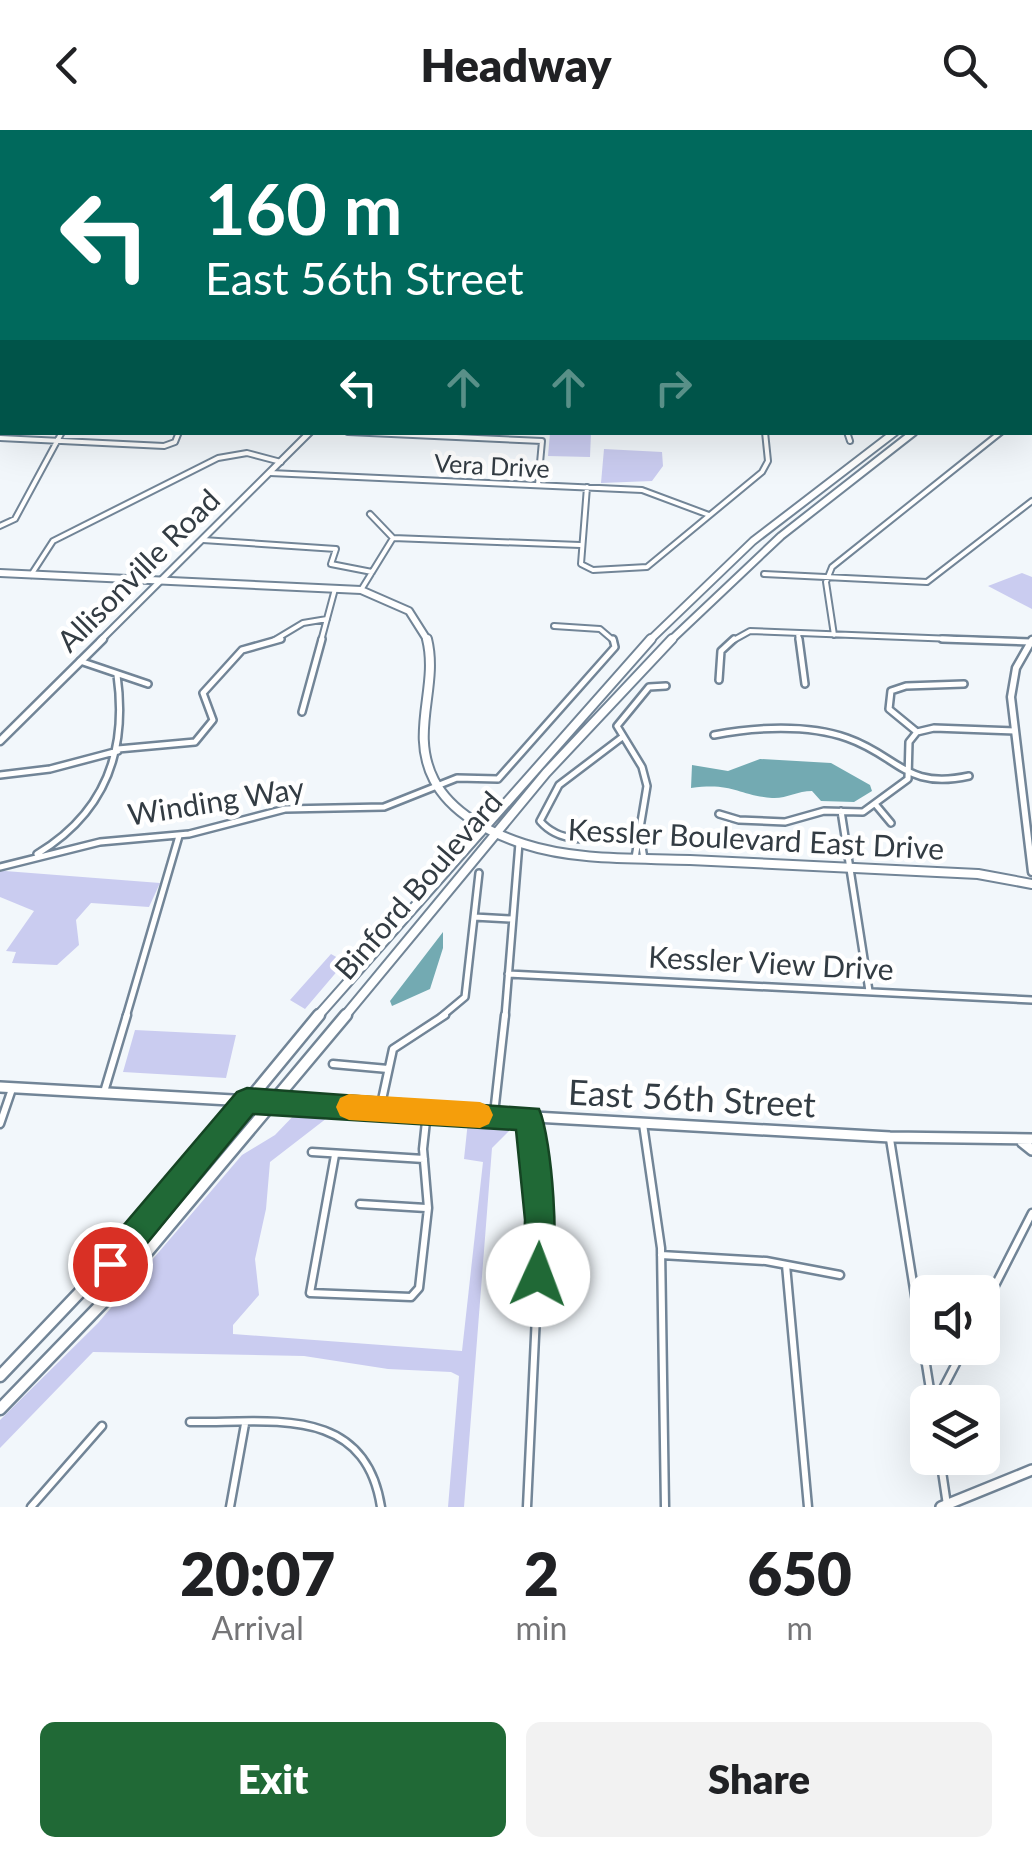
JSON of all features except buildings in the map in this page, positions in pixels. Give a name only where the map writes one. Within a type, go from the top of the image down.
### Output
[{"type":"main road","name":"Allisonville Road","points":[[0,741],[307,435]]},
{"type":"main road","name":"Binford Boulevard","points":[[0,1376],[120,1253],[482,826],[636,653],[702,586],[788,511],[892,435]]},
{"type":"main road","name":"Binford Boulevard","points":[[0,1409],[155,1248],[496,834],[704,604],[816,504],[910,435]]},
{"type":"main road","name":"Kessler Boulevard East Drive","points":[[0,573],[361,590],[406,609],[427,636],[430,653],[422,743],[438,785],[482,826],[518,843],[561,854],[978,874],[1032,884]]},
{"type":"main road","points":[[1031,641],[1012,681],[1032,872]]},
{"type":"main road","name":"East 56th Street","points":[[0,1086],[890,1137],[1027,1140],[1032,1150]]},
{"type":"main road","points":[[944,1506],[1032,1470]]},
{"type":"street","points":[[0,526],[15,519],[60,435]]},
{"type":"street","points":[[0,438],[171,445],[177,435]]},
{"type":"street","points":[[413,435],[542,441],[538,485]]},
{"type":"street","points":[[587,487],[581,546],[583,566],[593,570],[644,569],[764,470],[768,459],[764,435]]},
{"type":"street","points":[[848,435],[850,441]]},
{"type":"street","points":[[834,634],[826,580],[832,567],[997,435]]},
{"type":"street","points":[[31,575],[53,541],[216,458],[247,453],[281,462]]},
{"type":"street","name":"Vera Drive","points":[[270,473],[652,492],[709,515]]},
{"type":"street","points":[[764,574],[826,580],[931,581],[1032,501]]},
{"type":"street","points":[[370,514],[394,538],[581,546]]},
{"type":"street","points":[[361,590],[394,538]]},
{"type":"street","points":[[203,540],[336,549],[331,564],[372,572]]},
{"type":"street","points":[[302,712],[335,588]]},
{"type":"street","points":[[0,775],[50,770],[118,750],[195,742],[214,723],[202,693],[237,653],[283,638],[303,623],[327,619]]},
{"type":"street","name":"Winding Way","points":[[0,866],[118,840],[180,835],[285,809],[384,807],[461,778],[492,780],[506,774],[615,647],[613,637],[604,630],[554,626]]},
{"type":"street","points":[[798,634],[805,684]]},
{"type":"street","points":[[719,680],[719,655],[738,635],[1031,641]]},
{"type":"street","points":[[80,662],[148,684]]},
{"type":"street","points":[[30,858],[59,842],[87,817],[105,790],[118,750],[124,711],[117,675]]},
{"type":"street","points":[[916,732],[890,711],[889,694],[906,686],[964,684]]},
{"type":"street","points":[[640,858],[640,834],[647,814],[646,778],[617,730],[620,719],[649,687],[666,686]]},
{"type":"street","points":[[719,814],[739,820],[784,822],[820,812],[863,812],[910,776],[910,742],[916,732],[934,728],[1015,731]]},
{"type":"street","points":[[714,736],[739,731],[840,736],[910,776],[969,776]]},
{"type":"street","points":[[621,738],[596,750],[540,814],[544,829],[572,838],[640,834]]},
{"type":"street","points":[[876,805],[892,823]]},
{"type":"street","points":[[840,812],[869,992]]},
{"type":"street","points":[[104,1092],[180,835]]},
{"type":"street","points":[[493,1116],[518,843]]},
{"type":"street","points":[[380,1109],[388,1069],[399,1043],[460,1005],[465,997],[479,873]]},
{"type":"street","points":[[474,916],[512,919]]},
{"type":"street","name":"Kessler View Drive","points":[[508,974],[1032,1000]]},
{"type":"street","points":[[333,1064],[388,1069]]},
{"type":"street","points":[[0,1124],[12,1087]]},
{"type":"street","points":[[335,1156],[310,1294],[411,1298],[419,1286],[428,1208],[424,1159],[427,1112]]},
{"type":"street","points":[[527,1507],[540,1230],[529,1118]]},
{"type":"street","points":[[643,1124],[661,1255],[665,1507]]},
{"type":"street","points":[[890,1137],[931,1385]]},
{"type":"street","points":[[312,1152],[424,1159]]},
{"type":"street","points":[[360,1204],[428,1208]]},
{"type":"street","points":[[1000,1276],[1032,1214]]},
{"type":"street","points":[[661,1255],[840,1274]]},
{"type":"street","points":[[786,1266],[808,1507]]},
{"type":"street","points":[[190,1422],[323,1428],[360,1448],[378,1478],[381,1507]]},
{"type":"street","points":[[230,1507],[244,1424]]},
{"type":"street","points":[[30,1507],[102,1426]]},
{"type":"street","points":[[941,1475],[944,1506]]},
{"type":"shaded area","points":[[550,435],[591,435],[590,457],[548,456]]},
{"type":"shaded area","points":[[604,449],[662,452],[663,466],[652,481],[601,483]]},
{"type":"shaded area","points":[[1022,573],[1032,577],[1032,609],[988,586]]},
{"type":"shaded area","points":[[760,759],[831,763],[870,785],[872,791],[854,802],[821,801],[812,791],[772,798],[726,788],[691,788],[692,765],[728,771]]},
{"type":"shaded area","points":[[0,871],[160,883],[149,907],[91,903],[76,920],[79,945],[57,965],[12,963],[16,952],[6,951],[34,911],[0,897]]},
{"type":"shaded area","points":[[443,932],[443,948],[430,989],[392,1006],[390,1001]]},
{"type":"shaded area","points":[[331,954],[345,962],[305,1009],[290,1000]]},
{"type":"shaded area","points":[[135,1030],[236,1035],[226,1078],[123,1072]]},
{"type":"shaded area","points":[[325,1108],[327,1118],[270,1162],[266,1209],[255,1259],[259,1295],[233,1325],[233,1334],[462,1351],[483,1162],[464,1159],[468,1121],[469,1117],[509,1124],[510,1130],[492,1148],[464,1507],[448,1507],[459,1376],[451,1372],[388,1369],[304,1356],[93,1352],[0,1448],[0,1420],[98,1323],[242,1155],[275,1135],[299,1110]]},
{"type":"slow traffic","points":[[349,1107],[480,1115]]},
{"type":"route","points":[[110,1264],[247,1101],[529,1118],[532,1174],[540,1220],[538,1275]]}]
